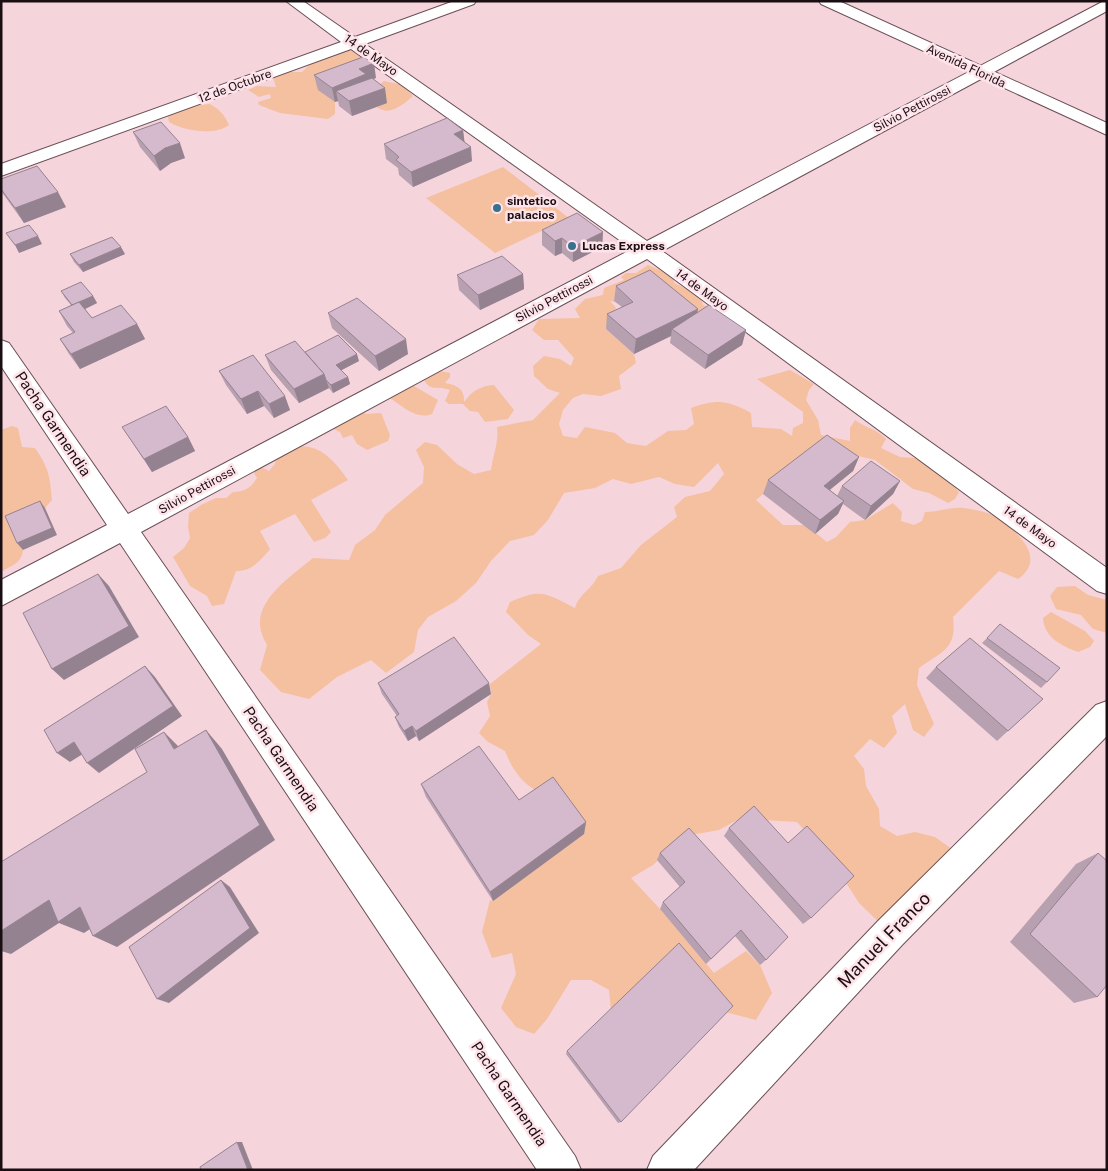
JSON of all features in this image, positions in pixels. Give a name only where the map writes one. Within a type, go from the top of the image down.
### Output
[{"type":"street","name":"14 de Mayo","points":[[293,1],[646,250],[1107,583]]},
{"type":"street","name":"12 de Octubre","points":[[1,170],[469,1]]},
{"type":"street","name":"Avenida Florida","points":[[826,1],[1107,130]]},
{"type":"street","name":"Silvio Pettirossi","points":[[1,594],[1107,4]]},
{"type":"street","name":"Pacha Garmendia","points":[[1,348],[561,1170]]},
{"type":"street","name":"Manuel Franco","points":[[667,1170],[890,933],[1107,715]]},
{"type":"shaded area","points":[[345,50],[356,51],[362,54],[362,59],[335,102],[335,114],[328,119],[280,113],[259,105],[258,102],[271,98],[270,94],[259,97],[248,90],[257,86],[276,87],[273,77],[287,72],[302,72],[311,63]]},
{"type":"shaded area","points":[[384,81],[403,85],[413,96],[396,108],[386,111],[382,110],[377,107],[387,102],[379,85]]},
{"type":"shaded area","points":[[210,104],[221,113],[229,125],[216,130],[199,131],[183,128],[169,122],[168,117],[178,111],[193,106]]},
{"type":"shaded area","name":"sintetico palacios","points":[[503,167],[569,218],[495,253],[426,198]]},
{"type":"shaded area","points":[[648,265],[674,276],[674,283],[700,295],[703,305],[709,307],[717,317],[610,301],[616,308],[606,329],[634,354],[636,363],[619,376],[621,389],[601,396],[583,394],[573,398],[563,410],[559,424],[563,436],[577,438],[585,427],[615,433],[627,443],[646,446],[668,431],[686,430],[694,424],[691,408],[708,403],[722,402],[735,405],[751,413],[752,427],[781,429],[792,436],[793,428],[803,423],[803,412],[757,379],[790,370],[814,384],[809,390],[806,400],[818,420],[821,435],[850,441],[850,428],[855,420],[886,439],[881,448],[900,457],[915,458],[945,477],[959,492],[955,499],[948,503],[929,493],[913,489],[875,460],[858,456],[763,494],[756,500],[783,525],[806,525],[827,542],[836,537],[850,522],[865,520],[893,503],[902,512],[901,521],[914,525],[922,521],[925,512],[967,508],[993,515],[1013,530],[1026,545],[1030,554],[1030,562],[1027,571],[1018,579],[999,571],[953,617],[953,636],[946,648],[919,668],[917,685],[934,724],[924,737],[913,730],[905,704],[892,716],[897,733],[884,748],[870,739],[854,756],[864,769],[866,786],[879,809],[880,826],[897,836],[915,832],[935,837],[952,849],[890,933],[859,903],[832,861],[797,822],[764,820],[748,814],[719,830],[685,836],[653,865],[631,878],[714,973],[746,951],[760,965],[772,993],[756,1020],[725,1012],[611,1011],[609,990],[591,980],[571,980],[547,1019],[534,1034],[516,1027],[501,1008],[516,974],[512,953],[492,958],[482,932],[490,900],[493,901],[535,790],[517,773],[505,751],[488,742],[479,733],[490,716],[487,702],[491,694],[490,684],[541,644],[528,635],[506,612],[510,602],[537,594],[550,596],[575,608],[579,599],[598,576],[621,568],[641,545],[677,517],[674,507],[685,497],[710,491],[724,474],[718,463],[694,487],[675,484],[659,477],[631,484],[613,479],[595,488],[564,493],[548,520],[534,535],[510,541],[491,561],[476,583],[456,601],[428,617],[418,630],[414,652],[386,673],[371,660],[337,677],[309,699],[281,692],[260,670],[267,645],[261,633],[260,620],[263,609],[276,589],[295,572],[313,558],[349,560],[355,545],[375,530],[385,515],[423,483],[424,467],[416,450],[425,442],[437,445],[457,464],[474,474],[491,470],[497,443],[497,427],[533,420],[560,393],[548,389],[534,376],[533,366],[544,356],[560,359],[571,366],[574,358],[558,340],[544,340],[532,330],[539,319],[580,318],[575,309],[585,299],[603,295],[604,288],[624,280],[621,277],[626,273],[636,273]]},
{"type":"shaded area","points":[[439,371],[450,373],[450,377],[445,383],[453,385],[462,391],[464,402],[477,390],[494,385],[514,410],[508,419],[485,422],[478,412],[470,411],[463,404],[449,404],[445,401],[450,390],[428,386],[423,378]]},
{"type":"shaded area","points":[[404,385],[414,386],[438,400],[432,414],[415,414],[391,399],[390,393]]},
{"type":"shaded area","points":[[361,409],[366,414],[381,413],[390,435],[388,441],[367,450],[357,444],[352,435],[343,438],[340,432],[331,428]]},
{"type":"shaded area","points":[[12,426],[18,428],[22,447],[35,448],[43,461],[49,479],[52,500],[45,508],[12,523],[23,550],[21,558],[15,564],[1,572],[1,430]]},
{"type":"shaded area","points":[[299,446],[315,449],[328,456],[348,480],[311,500],[331,532],[325,538],[314,542],[295,514],[260,531],[270,549],[251,567],[242,571],[236,571],[224,604],[212,606],[207,596],[190,586],[173,557],[184,548],[190,538],[188,527],[189,513],[216,498],[226,498],[233,492],[247,489],[257,478],[251,468],[259,466],[269,471],[275,464],[277,455]]},
{"type":"shaded area","points":[[1075,586],[1088,595],[1107,600],[1107,633],[1093,629],[1081,615],[1056,609],[1050,596],[1057,587]]},
{"type":"shaded area","points":[[1051,612],[1085,631],[1094,641],[1090,647],[1078,652],[1054,640],[1046,630],[1043,618]]},
{"type":"building","points":[[363,57],[374,63],[359,69],[366,74],[332,88],[314,75]]},
{"type":"building","points":[[372,78],[385,88],[349,101],[336,91]]},
{"type":"building","points":[[447,118],[463,130],[454,134],[471,147],[411,172],[396,160],[399,157],[384,144]]},
{"type":"building","points":[[161,122],[180,143],[165,148],[154,156],[133,132]]},
{"type":"building","points":[[37,166],[58,192],[15,208],[1,189],[1,179]]},
{"type":"building","points":[[577,213],[603,232],[573,247],[562,238],[555,241],[542,230]]},
{"type":"building","points":[[29,225],[38,236],[15,245],[6,233]]},
{"type":"building","points":[[112,237],[121,247],[79,265],[70,254]]},
{"type":"building","points":[[502,256],[523,274],[478,295],[457,275]]},
{"type":"building","points":[[650,270],[698,309],[636,339],[607,314],[633,302],[616,286]]},
{"type":"building","points":[[81,282],[93,296],[72,305],[61,291]]},
{"type":"building","points":[[357,298],[406,339],[375,356],[328,313]]},
{"type":"building","points":[[79,302],[92,318],[121,305],[137,324],[71,354],[60,339],[75,332],[59,311]]},
{"type":"building","points":[[709,305],[746,330],[708,355],[672,329]]},
{"type":"building","points":[[338,335],[357,354],[336,365],[348,377],[331,385],[305,352]]},
{"type":"building","points":[[295,341],[324,374],[294,389],[265,355]]},
{"type":"building","points":[[253,355],[285,396],[269,404],[258,391],[241,399],[219,371]]},
{"type":"building","points":[[166,406],[188,437],[144,459],[122,427]]},
{"type":"building","points":[[827,435],[859,457],[824,486],[844,501],[820,520],[768,480]]},
{"type":"building","points":[[871,461],[900,481],[871,506],[842,486]]},
{"type":"building","points":[[40,501],[52,528],[17,543],[5,516]]},
{"type":"building","points":[[98,574],[129,626],[52,669],[23,613]]},
{"type":"building","points":[[1000,624],[1060,668],[1047,682],[987,638]]},
{"type":"building","points":[[454,637],[489,683],[416,731],[412,726],[404,731],[395,717],[399,714],[378,683]]},
{"type":"building","points":[[970,638],[1043,699],[1008,731],[936,667]]},
{"type":"building","points":[[145,666],[173,706],[87,763],[74,742],[57,753],[44,730]]},
{"type":"building","points":[[206,730],[260,825],[93,936],[80,907],[58,922],[49,900],[1,931],[1,862],[147,772],[135,749],[164,732],[174,749]]},
{"type":"building","points":[[479,746],[519,800],[553,777],[586,822],[490,892],[421,784]]},
{"type":"building","points":[[754,806],[788,843],[807,826],[854,876],[811,918],[729,828]]},
{"type":"building","points":[[689,828],[788,937],[766,960],[741,930],[711,959],[663,902],[685,882],[660,853]]},
{"type":"building","points":[[1098,853],[1107,861],[1107,985],[1097,997],[1030,934]]},
{"type":"building","points":[[221,880],[250,928],[157,999],[129,947]]},
{"type":"building","points":[[679,943],[733,1006],[621,1122],[567,1051]]},
{"type":"building","points":[[237,1142],[248,1170],[201,1170],[200,1167]]},
{"type":"place","name":"sintetico palacios","points":[[497,208]]},
{"type":"place","name":"Lucas Express","points":[[572,246]]}]
